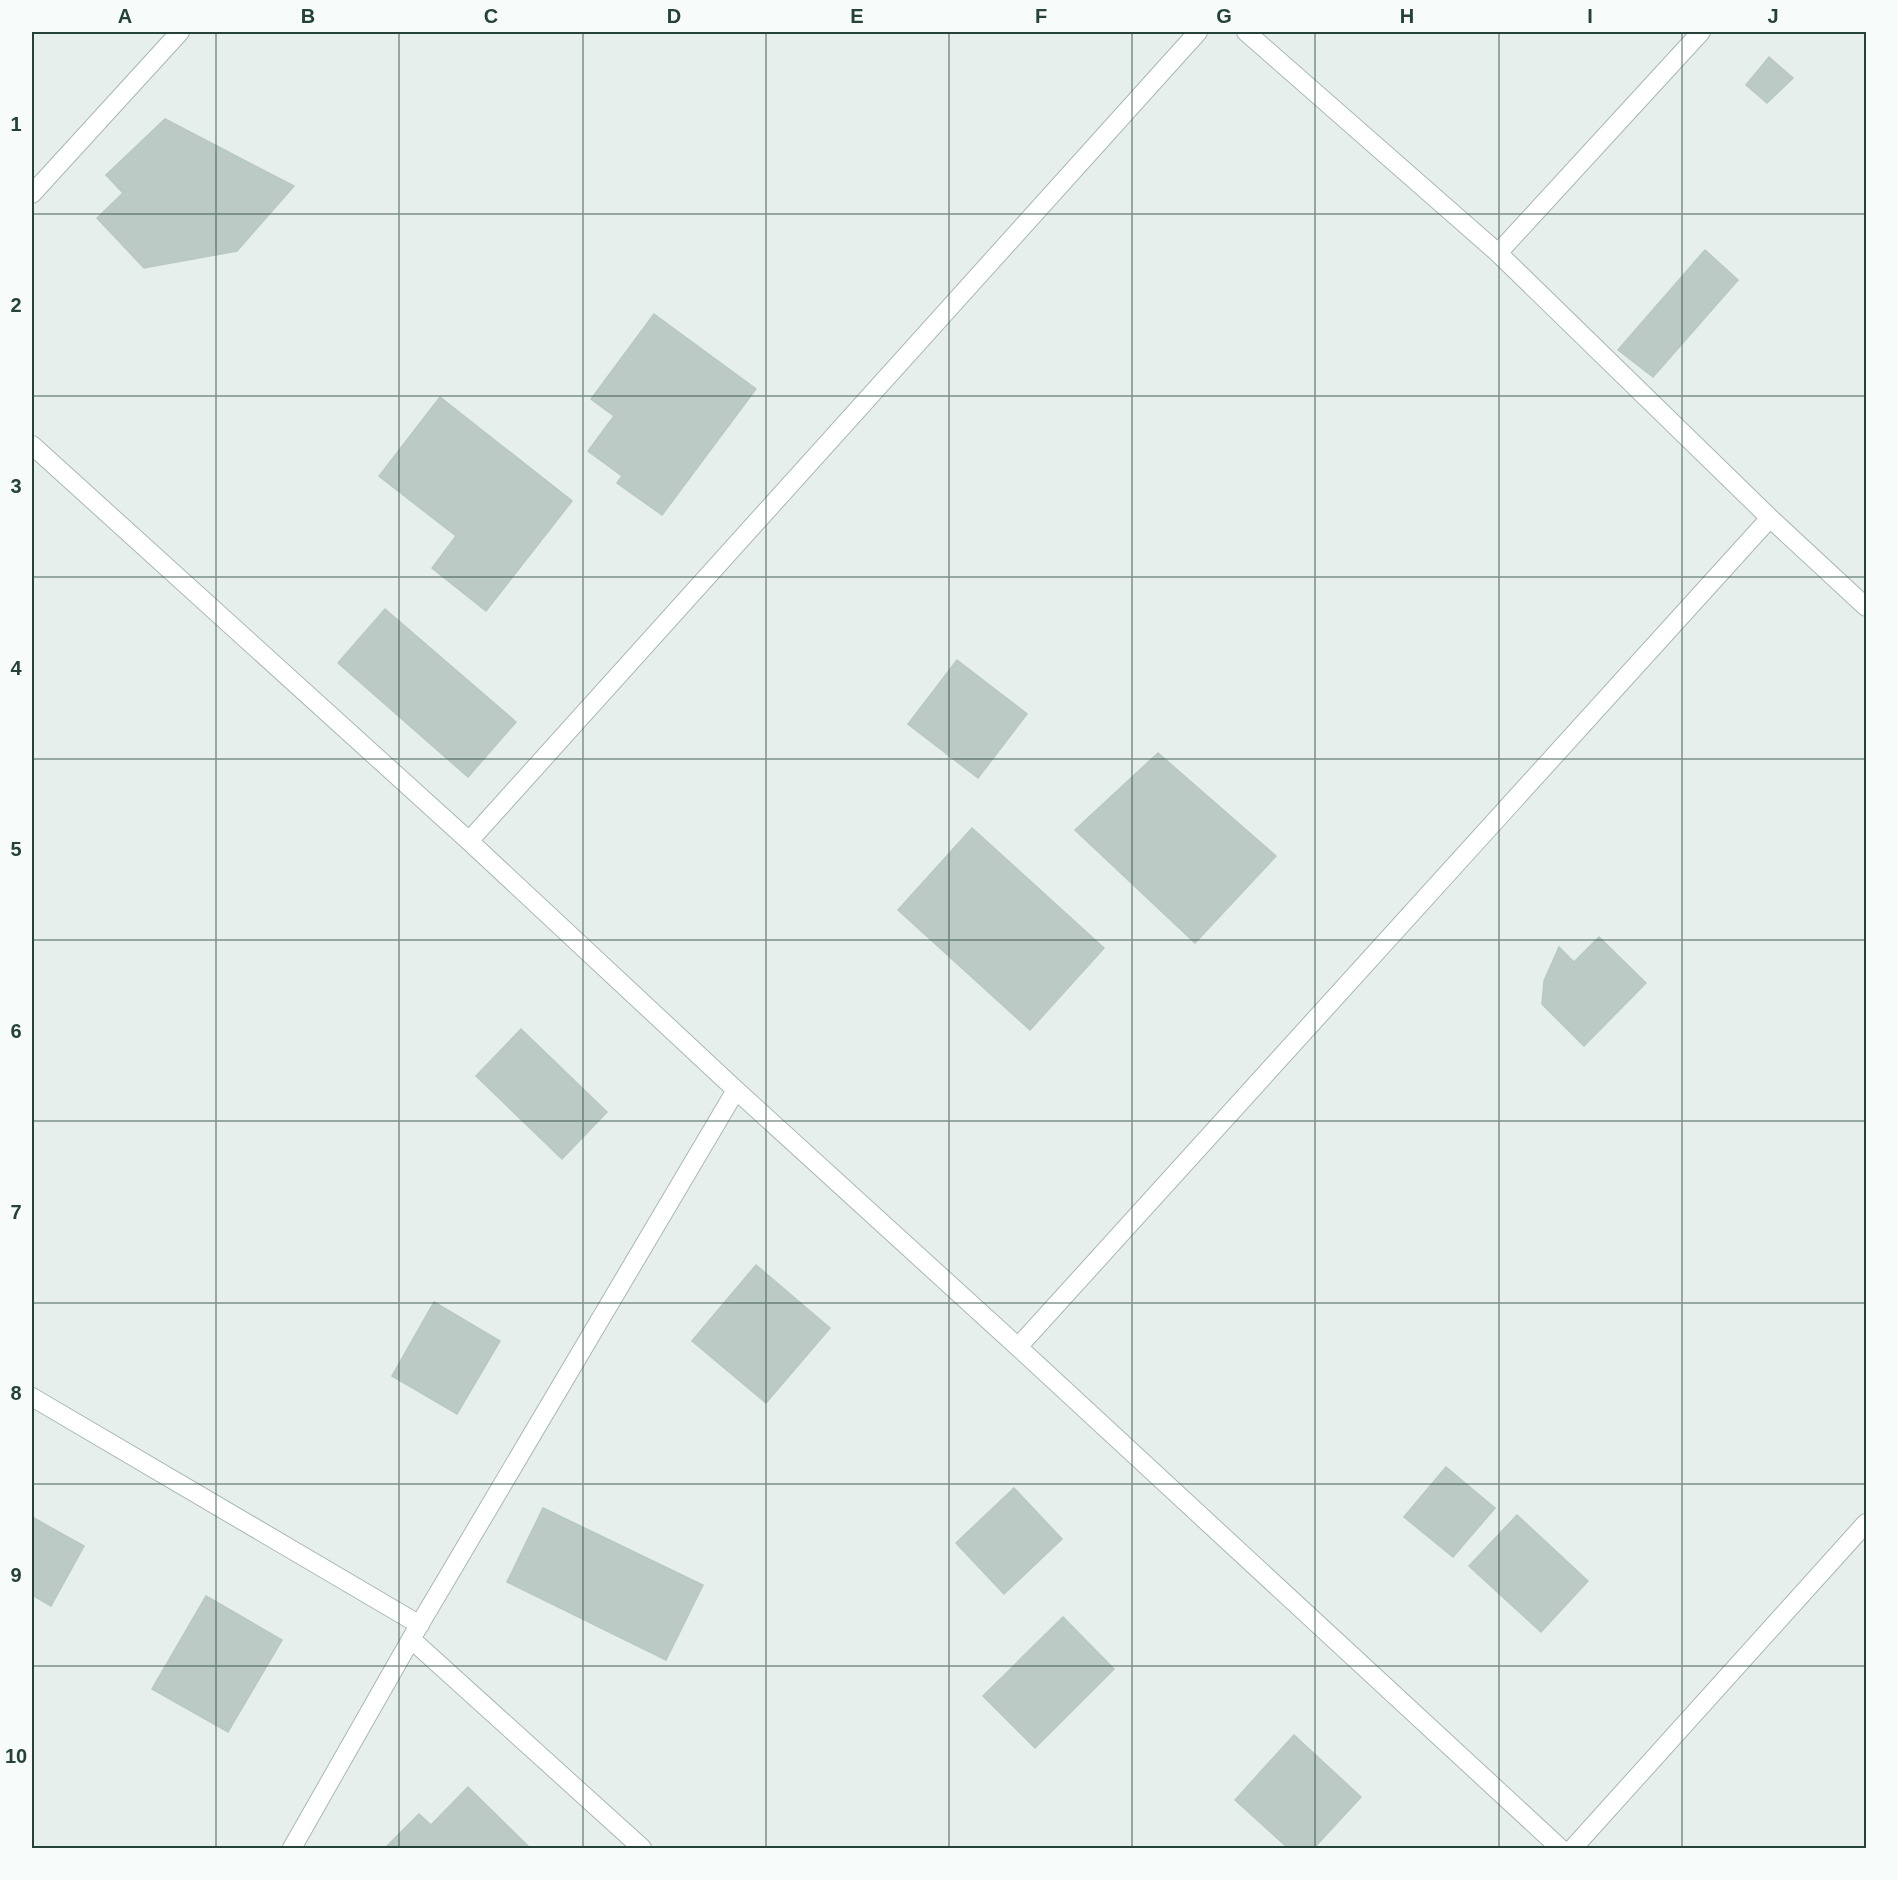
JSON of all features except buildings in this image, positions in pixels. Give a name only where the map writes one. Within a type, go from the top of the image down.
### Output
[{"type":"street","points":[[32,194],[180,32]]},
{"type":"street","points":[[469,841],[1198,32]]},
{"type":"street","points":[[1246,32],[1498,253],[1770,518],[1866,607]]},
{"type":"street","points":[[1498,253],[1701,32]]},
{"type":"street","points":[[32,445],[469,841],[736,1090],[1560,1848]]},
{"type":"street","points":[[1018,1347],[1770,518]]},
{"type":"street","points":[[291,1848],[736,1090]]},
{"type":"street","points":[[32,1397],[416,1632],[642,1848]]},
{"type":"street","points":[[1573,1848],[1866,1523]]}]
